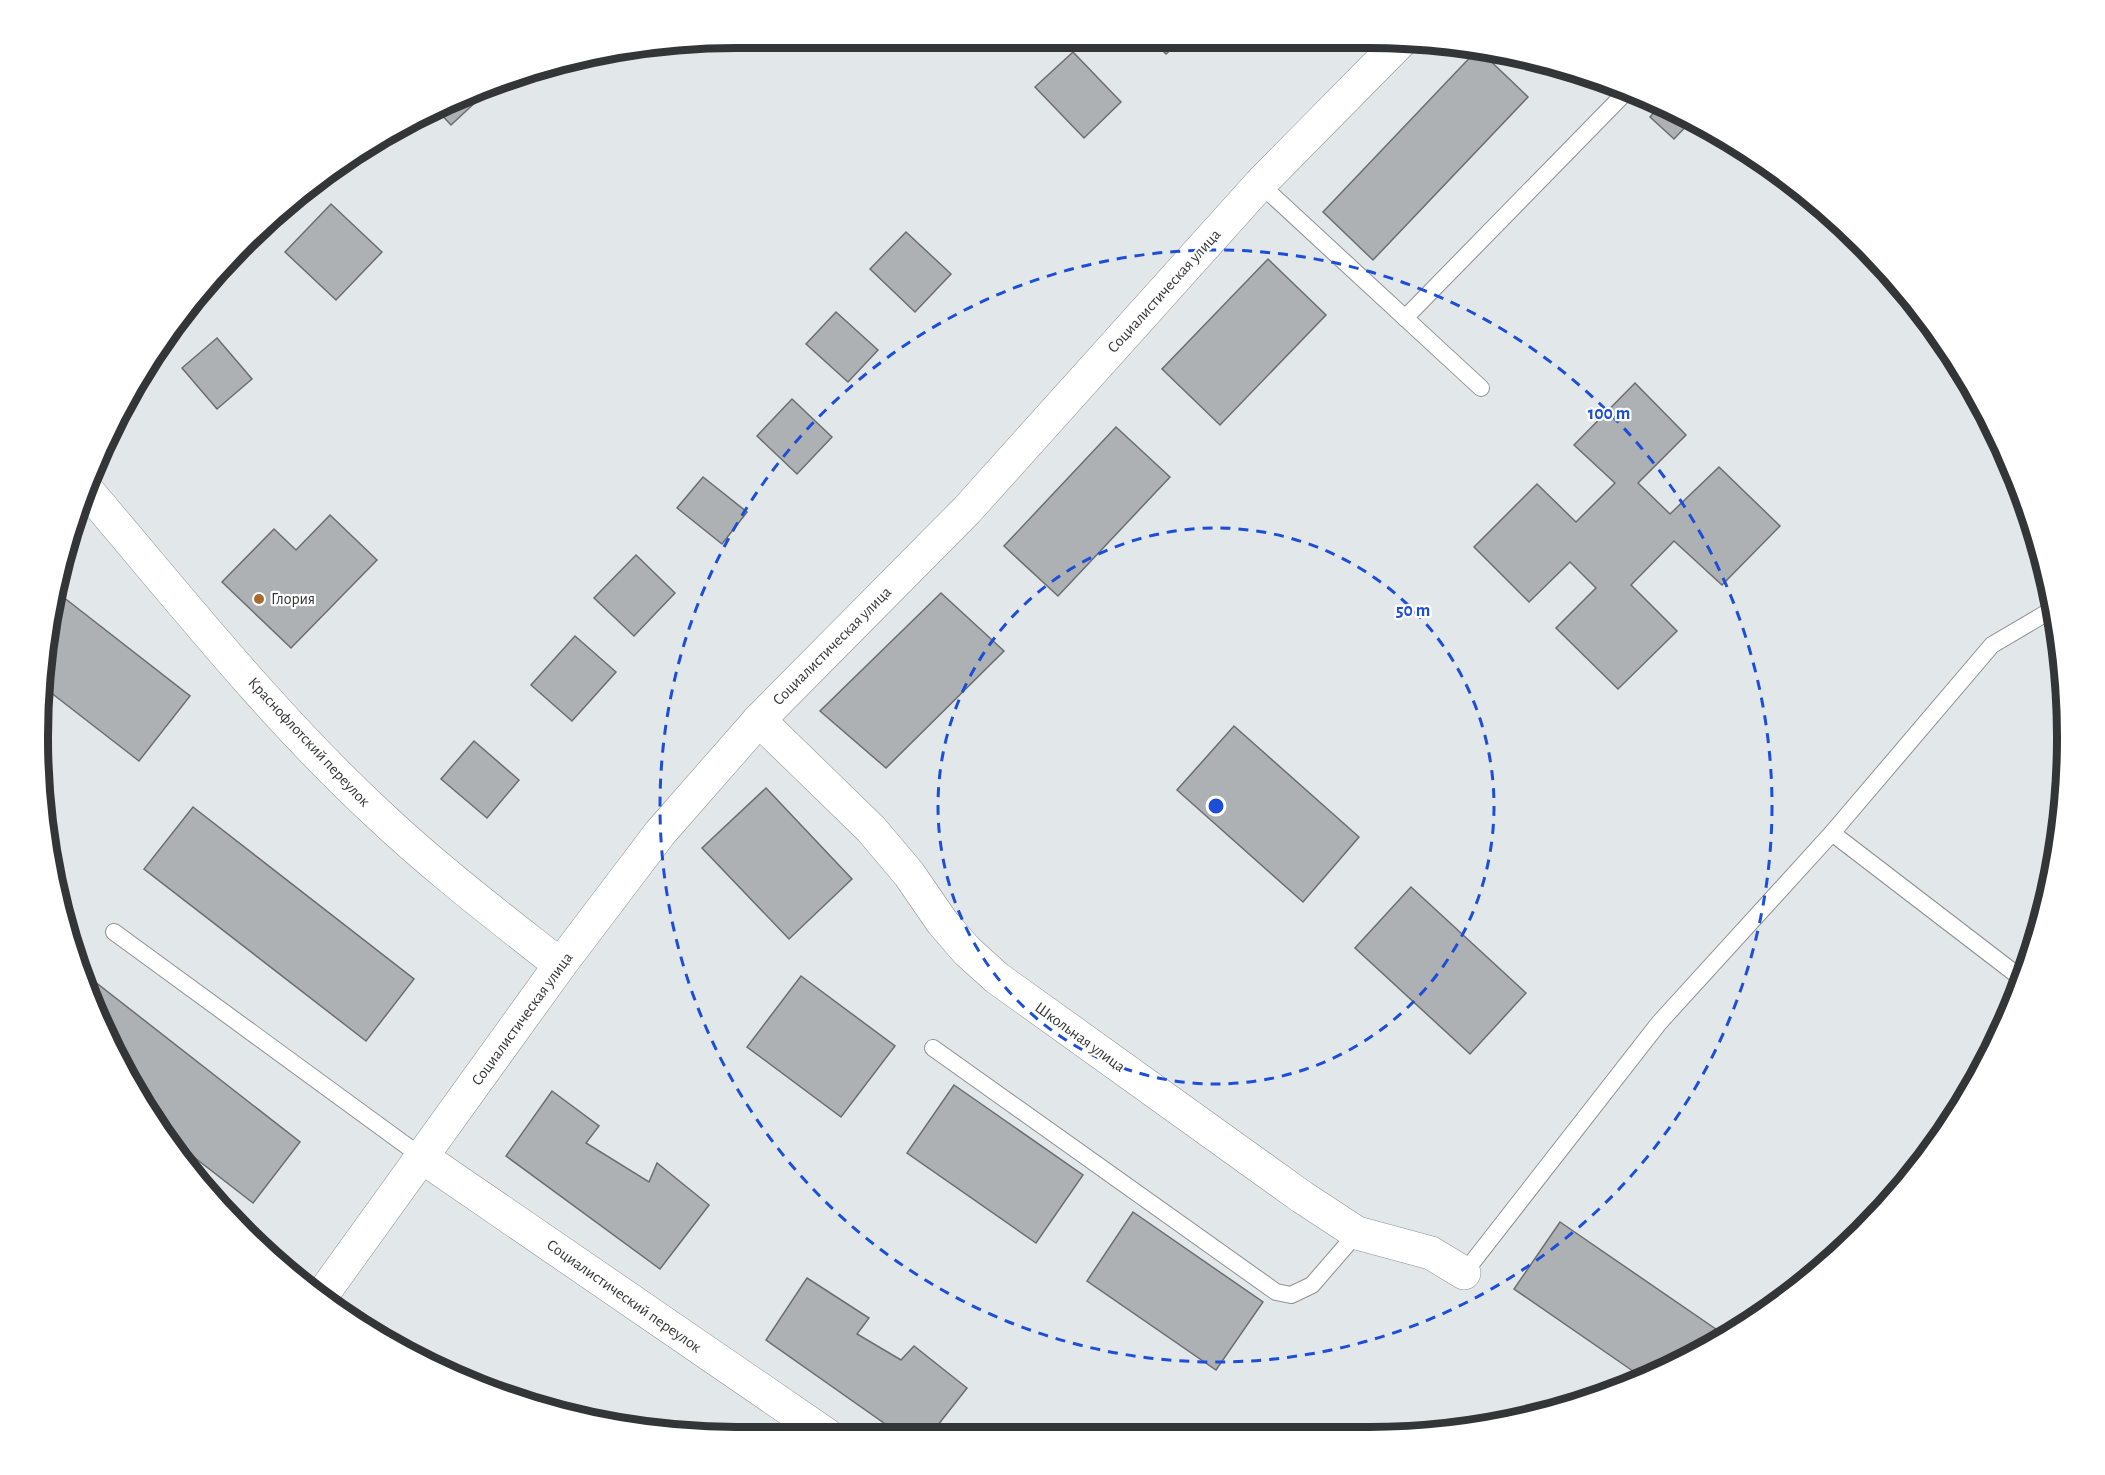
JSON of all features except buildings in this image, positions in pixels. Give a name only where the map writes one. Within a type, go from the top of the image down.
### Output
[{"type":"street","name":"Социалистическая улица","points":[[325,1290],[560,965],[660,833],[759,720],[967,510],[1260,184],[1394,49]]},
{"type":"street","name":"Краснофлотский переулок","points":[[92,496],[280,715],[377,814],[471,895],[560,965]]},
{"type":"street","name":"Школьная улица","points":[[759,720],[871,829],[909,874],[942,922],[967,951],[997,978],[1302,1197],[1357,1233],[1431,1253],[1464,1272]]},
{"type":"street","name":"Социалистический переулок","points":[[422,1156],[815,1427]]},
{"type":"lane","points":[[1405,318],[1622,97]]},
{"type":"lane","points":[[1260,184],[1481,388]]},
{"type":"lane","points":[[1464,1272],[1659,1023],[1832,832],[1992,645],[2046,613]]},
{"type":"lane","points":[[1832,832],[2015,973]]},
{"type":"lane","points":[[114,932],[422,1156]]},
{"type":"lane","points":[[933,1048],[1276,1292],[1291,1295],[1312,1285],[1357,1233]]},
{"type":"place","name":"Глория","points":[[259,599]]}]
